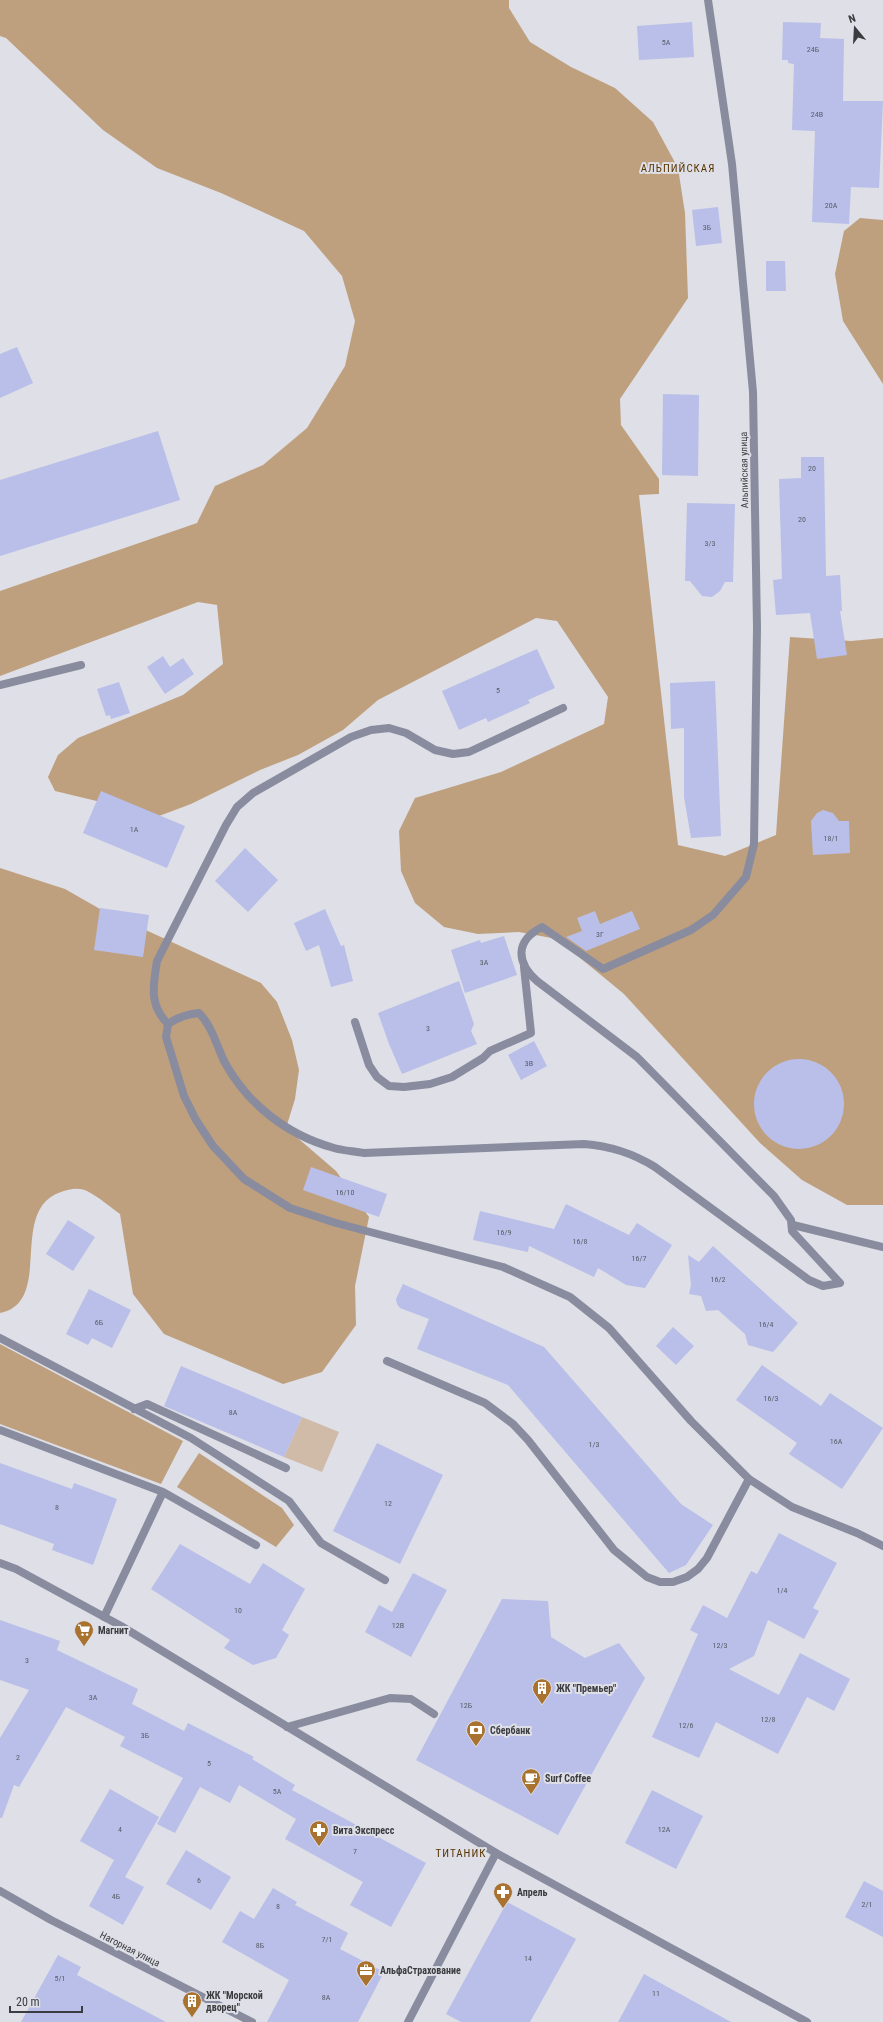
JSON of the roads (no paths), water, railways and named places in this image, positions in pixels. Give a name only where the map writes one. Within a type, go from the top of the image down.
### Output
[{"type":"street","name":"Альпийская улица","points":[[524,967],[522,961],[522,948],[526,939],[533,932],[542,927],[603,969],[691,930],[713,915],[746,877],[754,844],[757,666],[753,392],[732,164],[708,0]]},
{"type":"street","points":[[0,685],[81,665]]},
{"type":"street","points":[[168,1024],[159,1014],[155,1002],[153,983],[157,961],[226,824],[237,807],[253,793],[350,737],[371,730],[389,728],[406,733],[435,750],[453,754],[469,752],[563,708]]},
{"type":"street","points":[[168,1024],[187,1014],[198,1013],[208,1022],[225,1061],[244,1090],[268,1116],[295,1132],[334,1148],[364,1153],[584,1144],[602,1145],[622,1150],[655,1167],[809,1280],[823,1286],[840,1283],[792,1231],[793,1225],[787,1212],[774,1196],[637,1057],[597,1024],[537,981],[524,967]]},
{"type":"street","points":[[355,1022],[369,1065],[377,1077],[389,1086],[404,1088],[430,1084],[452,1077],[483,1058],[490,1051],[531,1033],[524,967]]},
{"type":"street","points":[[168,1024],[166,1037],[184,1096],[196,1120],[214,1146],[244,1179],[290,1208],[336,1223],[503,1267],[570,1297],[609,1328],[691,1421],[749,1479],[792,1508],[857,1533],[883,1546]]},
{"type":"street","points":[[793,1225],[883,1248]]},
{"type":"street","points":[[0,1338],[191,1438],[289,1501],[320,1543],[385,1580]]},
{"type":"street","points":[[387,1361],[485,1403],[513,1424],[528,1440],[614,1550],[647,1577],[660,1582],[672,1582],[687,1577],[698,1569],[707,1558],[749,1479]]},
{"type":"street","points":[[134,1408],[147,1404],[286,1468]]},
{"type":"street","points":[[0,1430],[164,1492],[256,1545]]},
{"type":"street","points":[[104,1617],[164,1492]]},
{"type":"street","points":[[0,1563],[104,1617],[496,1853],[807,2022]]},
{"type":"street","points":[[287,1727],[390,1698],[411,1700],[434,1714]]},
{"type":"street","points":[[408,2022],[496,1853]]},
{"type":"street","name":"Нагорная улица","points":[[1,1892],[51,1920],[252,2022]]},
{"type":"place","name":"Магнит","points":[[84,1647]]},
{"type":"place","name":"ЖК \"Премьер\"","points":[[542,1705]]},
{"type":"place","name":"Сбербанк","points":[[476,1747]]},
{"type":"place","name":"Surf Coffee","points":[[531,1795]]},
{"type":"place","name":"Вита Экспресс","points":[[319,1847]]},
{"type":"place","name":"Апрель","points":[[503,1909]]},
{"type":"place","name":"АльфаСтрахование","points":[[366,1987]]},
{"type":"place","name":"ЖК \"Морской дворец\"","points":[[192,2018]]},
{"type":"district","name":"АЛЬПИЙСКАЯ","points":[[678,168]]},
{"type":"district","name":"ТИТАНИК","points":[[461,1853]]}]
